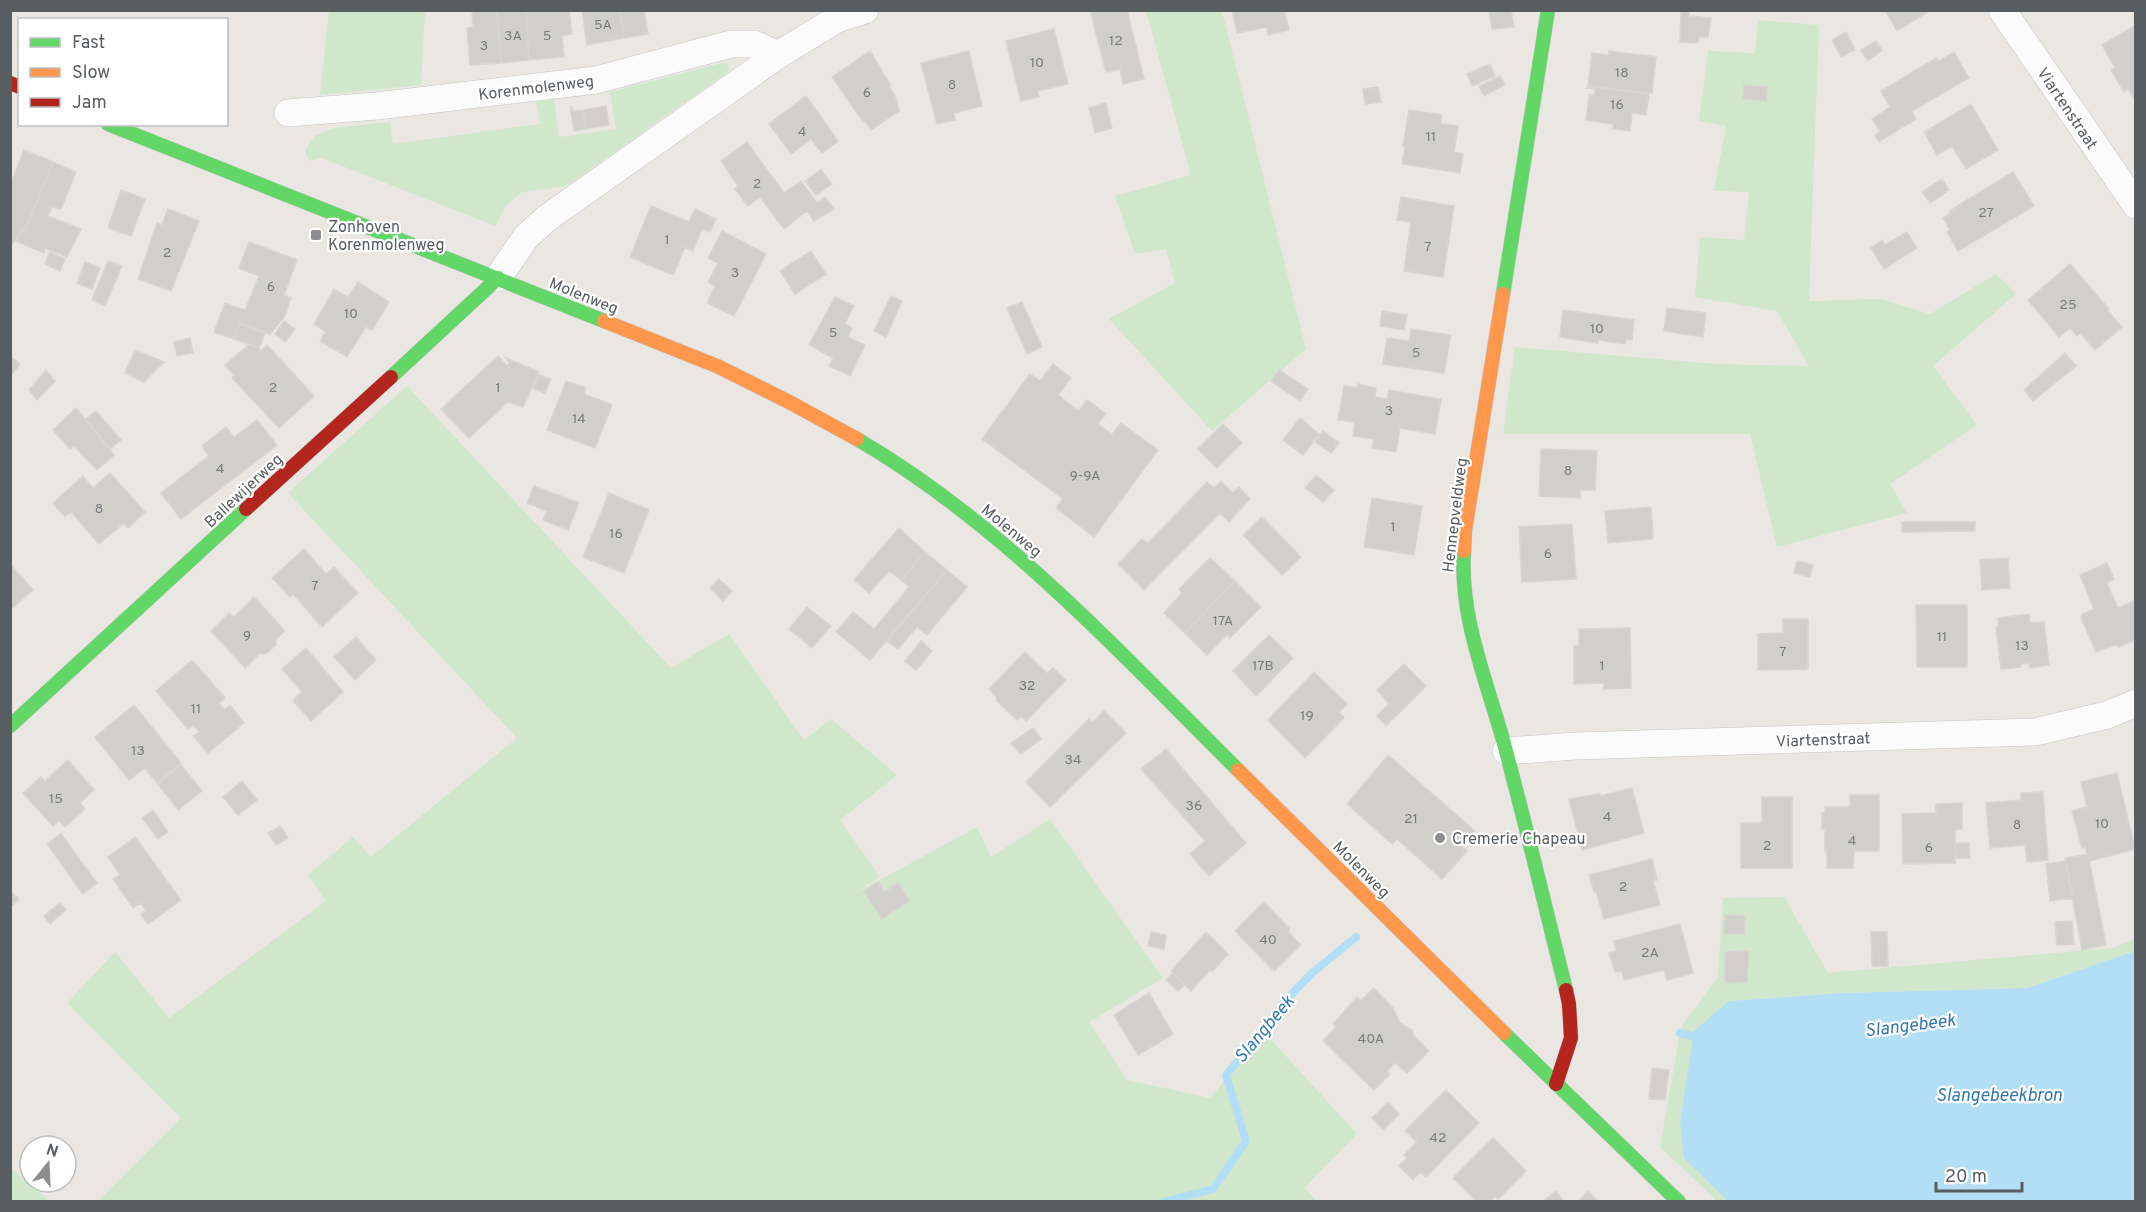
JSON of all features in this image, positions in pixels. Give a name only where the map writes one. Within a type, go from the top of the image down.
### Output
[{"type":"street","points":[[498,278],[526,237],[547,218],[778,55],[837,19],[865,10]]},
{"type":"street","name":"Hennepveldweg","points":[[1548,10],[1465,530],[1462,576],[1468,616],[1506,751],[1569,1004],[1571,1038],[1556,1084]]},
{"type":"street","name":"Viartenstraat","points":[[2002,10],[2136,205]]},
{"type":"street","name":"Korenmolenweg","points":[[288,113],[377,106],[596,80],[731,44],[754,44],[778,55]]},
{"type":"street","name":"Molenweg","points":[[112,126],[150,143],[717,366],[780,396],[908,471],[974,520],[1075,608],[1556,1084],[1679,1202]]},
{"type":"street","name":"Ballewijerweg","points":[[10,726],[498,278]]},
{"type":"street","name":"Viartenstraat","points":[[1506,751],[1588,745],[2035,732],[2108,715],[2136,703]]},
{"type":"green space","points":[[329,11],[425,11],[421,85],[320,95]]},
{"type":"green space","points":[[1146,11],[1222,11],[1306,349],[1212,431],[1109,319],[1175,283],[1166,249],[1135,254],[1115,196],[1191,175]]},
{"type":"green space","points":[[1758,20],[1819,25],[1809,301],[1880,299],[1930,314],[1996,274],[2016,294],[1933,366],[1977,425],[1890,484],[1907,513],[1777,547],[1750,434],[1503,434],[1515,347],[1716,364],[1809,366],[1777,311],[1695,297],[1700,237],[1744,240],[1749,192],[1714,191],[1726,126],[1699,121],[1708,51],[1755,53]]},
{"type":"green space","points":[[728,63],[729,71],[566,186],[522,192],[505,207],[495,226],[322,158],[309,161],[305,150],[315,136],[333,128],[390,122],[393,144],[540,124],[536,102],[554,99],[559,137],[616,129],[610,92]]},
{"type":"green space","points":[[407,386],[671,668],[729,634],[804,740],[831,719],[897,775],[840,820],[880,877],[852,895],[977,827],[991,857],[1050,819],[1163,978],[1089,1022],[1127,1080],[1210,1098],[1265,1033],[1357,1134],[1304,1188],[1317,1201],[98,1201],[181,1118],[67,1003],[115,952],[169,1018],[326,901],[308,875],[353,837],[371,857],[517,738],[288,493]]},
{"type":"green space","points":[[1784,897],[1828,973],[2112,948],[2135,939],[2135,951],[2027,988],[1844,993],[1729,1001],[1732,1201],[1717,1201],[1660,1147],[1681,1027],[1718,977],[1723,898]]},
{"type":"green space","points":[[11,1168],[18,1174],[18,1194],[41,1194],[49,1201],[11,1201]]},
{"type":"water","name":"Slangebeekbron","points":[[2135,951],[2135,1201],[1728,1201],[1684,1158],[1680,1122],[1694,1031],[1729,1001],[1844,993],[2027,988]]},
{"type":"building","points":[[472,10],[497,10],[501,63],[470,65],[467,28],[473,27]]},
{"type":"building","points":[[497,10],[526,10],[529,60],[501,63]]},
{"type":"building","points":[[526,10],[569,10],[572,34],[562,36],[564,57],[529,60]]},
{"type":"building","points":[[582,10],[620,10],[624,38],[587,45]]},
{"type":"building","points":[[620,10],[644,10],[648,34],[624,38]]},
{"type":"building","points":[[1090,10],[1127,10],[1144,79],[1123,84],[1120,69],[1106,72]]},
{"type":"building","points":[[1232,10],[1284,10],[1289,30],[1268,35],[1267,27],[1237,33]]},
{"type":"building","points":[[1489,10],[1511,10],[1514,27],[1492,29]]},
{"type":"building","points":[[1681,10],[1689,10],[1689,16],[1711,18],[1708,37],[1699,37],[1698,43],[1680,42]]},
{"type":"building","points":[[1885,10],[1931,10],[1897,31]]},
{"type":"building","points":[[2136,25],[2136,101],[2128,89],[2124,92],[2111,70],[2115,68],[2102,45]]},
{"type":"building","points":[[1054,29],[1068,84],[1038,91],[1039,97],[1021,101],[1006,41]]},
{"type":"building","points":[[1846,32],[1855,50],[1841,57],[1832,40]]},
{"type":"building","points":[[1876,41],[1882,50],[1868,61],[1861,50]]},
{"type":"building","points":[[870,51],[890,84],[899,111],[871,130],[832,77]]},
{"type":"building","points":[[969,51],[982,106],[954,113],[955,120],[937,124],[921,63]]},
{"type":"building","points":[[1609,51],[1656,57],[1652,93],[1588,86],[1592,53],[1608,55]]},
{"type":"building","points":[[1954,52],[1969,78],[1912,111],[1916,119],[1879,142],[1875,135],[1880,132],[1872,119],[1890,107],[1881,91],[1936,58],[1939,61]]},
{"type":"building","points":[[1490,64],[1495,76],[1472,86],[1467,74]]},
{"type":"building","points":[[1500,76],[1505,85],[1484,96],[1479,86]]},
{"type":"building","points":[[1744,85],[1767,87],[1766,101],[1743,99]]},
{"type":"building","points":[[1588,86],[1649,94],[1646,115],[1632,113],[1630,131],[1613,129],[1613,124],[1586,120],[1589,95],[1594,95],[1595,89],[1587,88]]},
{"type":"building","points":[[1378,87],[1381,102],[1365,104],[1363,89]]},
{"type":"building","points":[[806,96],[838,141],[822,153],[811,139],[791,154],[769,124]]},
{"type":"building","points":[[1106,103],[1112,128],[1095,133],[1089,108]]},
{"type":"building","points":[[1971,104],[1998,150],[1966,169],[1952,146],[1937,155],[1924,132]]},
{"type":"building","points":[[606,106],[609,125],[586,129],[583,110]]},
{"type":"building","points":[[570,107],[573,111],[583,110],[586,129],[574,131]]},
{"type":"building","points":[[1409,110],[1442,115],[1441,124],[1458,126],[1454,152],[1463,154],[1460,173],[1402,164]]},
{"type":"building","points":[[747,142],[784,193],[801,181],[817,203],[825,197],[834,209],[814,221],[807,211],[784,229],[760,197],[748,206],[735,189],[738,186],[721,161]]},
{"type":"building","points":[[24,150],[53,162],[27,225],[10,247],[10,185]]},
{"type":"building","points":[[53,162],[76,172],[61,209],[52,207],[48,216],[81,229],[67,257],[45,248],[44,253],[15,241],[27,225]]},
{"type":"building","points":[[821,170],[832,184],[816,195],[805,181]]},
{"type":"building","points":[[2013,172],[2034,206],[1958,251],[1947,232],[1950,230],[1943,218],[1950,214],[1949,211]]},
{"type":"building","points":[[1942,179],[1949,190],[1930,203],[1922,192]]},
{"type":"building","points":[[121,190],[145,199],[131,236],[108,228]]},
{"type":"building","points":[[1401,197],[1454,206],[1443,277],[1404,271],[1411,222],[1397,220]]},
{"type":"building","points":[[651,206],[689,222],[695,209],[716,219],[710,232],[702,229],[693,251],[685,247],[673,275],[630,257]]},
{"type":"building","points":[[168,209],[199,221],[171,291],[138,279],[157,223],[162,225]]},
{"type":"building","points":[[722,231],[766,254],[734,316],[707,303],[715,286],[708,282],[718,263],[708,258]]},
{"type":"building","points":[[1907,232],[1917,248],[1884,269],[1871,248],[1882,240],[1885,245]]},
{"type":"building","points":[[249,242],[297,260],[284,295],[291,298],[284,317],[270,334],[240,323],[234,339],[214,332],[225,303],[245,310],[259,276],[239,268]]},
{"type":"building","points":[[811,251],[826,274],[795,294],[780,271]]},
{"type":"building","points":[[50,252],[65,259],[60,271],[45,264]]},
{"type":"building","points":[[108,261],[122,266],[105,306],[92,300]]},
{"type":"building","points":[[85,262],[100,268],[92,289],[77,283]]},
{"type":"building","points":[[2070,264],[2122,327],[2095,350],[2080,333],[2077,336],[2070,328],[2059,337],[2028,300]]},
{"type":"building","points":[[358,282],[389,302],[372,330],[366,327],[347,357],[320,341],[326,332],[314,324],[334,289],[348,297]]},
{"type":"building","points":[[891,296],[902,301],[886,337],[874,331]]},
{"type":"building","points":[[835,297],[854,306],[845,324],[852,328],[848,337],[865,345],[850,376],[829,366],[833,358],[809,345]]},
{"type":"building","points":[[1022,302],[1042,347],[1027,354],[1007,308]]},
{"type":"building","points":[[1667,308],[1706,313],[1703,337],[1664,331]]},
{"type":"building","points":[[1563,310],[1634,320],[1632,340],[1626,339],[1625,344],[1598,340],[1598,343],[1560,337]]},
{"type":"building","points":[[1382,311],[1407,315],[1404,330],[1380,326]]},
{"type":"building","points":[[284,321],[295,329],[285,342],[275,334]]},
{"type":"building","points":[[240,323],[265,333],[259,348],[234,339]]},
{"type":"building","points":[[1411,329],[1451,335],[1444,373],[1383,364],[1387,338],[1409,341]]},
{"type":"building","points":[[190,338],[193,353],[177,356],[174,342]]},
{"type":"building","points":[[250,344],[261,351],[267,345],[314,396],[279,428],[232,378],[234,375],[225,365]]},
{"type":"building","points":[[135,350],[164,362],[144,382],[125,373]]},
{"type":"building","points":[[2065,353],[2076,366],[2033,401],[2024,390]]},
{"type":"building","points":[[498,356],[508,367],[509,362],[506,358],[539,372],[523,407],[508,402],[469,438],[441,409]]},
{"type":"building","points":[[13,358],[20,364],[10,377],[10,361]]},
{"type":"building","points":[[1053,364],[1071,378],[1058,395],[1079,411],[1087,400],[1106,414],[1098,424],[1112,434],[1121,423],[1158,450],[1094,537],[1056,508],[1063,499],[982,439],[1030,374],[1040,381]]},
{"type":"building","points":[[46,370],[55,381],[37,400],[29,390]]},
{"type":"building","points":[[1279,370],[1308,389],[1300,401],[1271,381]]},
{"type":"building","points":[[539,375],[551,379],[545,393],[533,388]]},
{"type":"building","points":[[566,381],[586,388],[584,394],[612,405],[595,448],[547,430]]},
{"type":"building","points":[[1358,384],[1376,388],[1375,397],[1387,399],[1389,390],[1441,399],[1435,434],[1400,428],[1396,452],[1372,448],[1374,439],[1353,436],[1355,422],[1338,420],[1344,386],[1357,388]]},
{"type":"building","points":[[76,408],[114,455],[97,470],[74,446],[70,449],[53,430]]},
{"type":"building","points":[[96,411],[121,440],[110,449],[86,419]]},
{"type":"building","points":[[1300,418],[1319,434],[1303,455],[1283,440]]},
{"type":"building","points":[[257,420],[277,445],[181,519],[161,493],[209,456],[202,446],[226,427],[234,437]]},
{"type":"building","points":[[1223,424],[1242,443],[1217,468],[1198,449]]},
{"type":"building","points":[[1323,431],[1339,443],[1331,453],[1315,442]]},
{"type":"building","points":[[1541,449],[1597,451],[1595,490],[1580,490],[1580,498],[1539,496]]},
{"type":"building","points":[[110,473],[145,512],[128,528],[124,523],[99,544],[71,512],[65,517],[53,503],[83,476],[93,488]]},
{"type":"building","points":[[1316,475],[1334,490],[1323,502],[1305,488]]},
{"type":"building","points":[[1221,481],[1233,493],[1239,487],[1250,499],[1229,522],[1220,513],[1144,590],[1118,564],[1142,539],[1148,543],[1207,482],[1214,488]]},
{"type":"building","points":[[534,486],[579,503],[568,530],[543,520],[547,511],[527,503]]},
{"type":"building","points":[[609,493],[649,510],[624,573],[583,557]]},
{"type":"building","points":[[1372,498],[1422,506],[1414,555],[1364,547]]},
{"type":"building","points":[[1651,507],[1652,539],[1608,543],[1605,511]]},
{"type":"building","points":[[1262,517],[1301,557],[1282,575],[1243,535]]},
{"type":"building","points":[[1902,522],[1975,522],[1975,531],[1902,532]]},
{"type":"building","points":[[1572,524],[1576,579],[1522,582],[1519,527]]},
{"type":"building","points":[[899,528],[925,552],[901,580],[889,571],[869,593],[854,580]]},
{"type":"building","points":[[304,549],[326,574],[334,567],[358,593],[322,627],[293,594],[290,597],[272,578]]},
{"type":"building","points":[[925,552],[947,570],[870,660],[836,632],[853,612],[874,629],[909,587],[901,580]]},
{"type":"building","points":[[1210,558],[1235,581],[1185,633],[1164,613],[1182,593],[1179,589]]},
{"type":"building","points":[[2008,558],[2010,588],[1982,590],[1980,560]]},
{"type":"building","points":[[1797,561],[1813,565],[1810,577],[1794,573]]},
{"type":"building","points":[[2107,563],[2114,579],[2107,583],[2118,608],[2136,600],[2136,640],[2096,652],[2081,618],[2082,614],[2094,609],[2080,575]]},
{"type":"building","points":[[10,564],[33,590],[10,610]]},
{"type":"building","points":[[947,570],[967,587],[927,635],[917,627],[898,649],[887,641]]},
{"type":"building","points":[[719,579],[732,591],[723,601],[710,588]]},
{"type":"building","points":[[1235,581],[1261,607],[1230,638],[1227,635],[1207,655],[1185,633]]},
{"type":"building","points":[[254,597],[285,631],[276,639],[276,645],[266,654],[260,653],[245,668],[211,631],[229,613],[234,617]]},
{"type":"building","points":[[1916,605],[1967,605],[1967,667],[1917,667]]},
{"type":"building","points":[[807,607],[831,626],[812,648],[789,629]]},
{"type":"building","points":[[2029,614],[2030,623],[2044,622],[2049,665],[2030,668],[2029,663],[2021,664],[2021,667],[2001,669],[1996,627],[1999,627],[1998,618]]},
{"type":"building","points":[[1783,619],[1808,619],[1808,669],[1758,670],[1758,634],[1783,633]]},
{"type":"building","points":[[1630,628],[1631,688],[1604,689],[1604,683],[1574,684],[1574,646],[1579,646],[1579,629]]},
{"type":"building","points":[[1269,635],[1293,658],[1256,696],[1233,671]]},
{"type":"building","points":[[356,637],[376,660],[355,680],[334,657]]},
{"type":"building","points":[[921,641],[932,651],[916,670],[905,661]]},
{"type":"building","points":[[306,648],[343,692],[311,721],[293,700],[302,692],[282,669]]},
{"type":"building","points":[[1025,652],[1047,673],[1053,668],[1066,680],[1026,721],[1022,716],[1017,720],[996,700],[997,698],[989,689]]},
{"type":"building","points":[[192,660],[225,698],[219,703],[224,710],[230,705],[244,723],[208,753],[193,736],[199,732],[193,725],[188,729],[156,691]]},
{"type":"building","points":[[1404,664],[1426,686],[1386,726],[1377,716],[1389,704],[1377,690]]},
{"type":"building","points":[[1314,672],[1347,704],[1339,712],[1344,718],[1305,758],[1268,720]]},
{"type":"building","points":[[134,705],[181,763],[157,783],[145,768],[129,780],[95,737]]},
{"type":"building","points":[[1104,711],[1126,733],[1050,807],[1026,782],[1089,719],[1093,722]]},
{"type":"building","points":[[1033,728],[1041,739],[1020,754],[1011,743]]},
{"type":"building","points":[[1166,749],[1246,843],[1209,876],[1190,854],[1205,841],[1141,769]]},
{"type":"building","points":[[1388,755],[1475,831],[1462,846],[1467,851],[1442,879],[1397,839],[1392,844],[1347,804]]},
{"type":"building","points":[[68,760],[94,790],[80,803],[85,809],[65,827],[59,821],[53,826],[23,793],[41,777],[45,781]]},
{"type":"building","points":[[181,765],[202,791],[178,810],[158,784]]},
{"type":"building","points":[[2117,773],[2135,849],[2090,861],[2085,847],[2082,848],[2072,811],[2087,807],[2081,782]]},
{"type":"building","points":[[242,781],[257,800],[238,815],[223,797]]},
{"type":"building","points":[[1632,788],[1644,833],[1582,850],[1569,799],[1600,794],[1600,796]]},
{"type":"building","points":[[2043,792],[2048,860],[2027,862],[2025,845],[1990,848],[1986,803],[2021,800],[2021,793]]},
{"type":"building","points":[[1850,795],[1879,795],[1879,851],[1854,851],[1853,868],[1827,868],[1822,813],[1825,813],[1825,807],[1850,807]]},
{"type":"building","points":[[1762,797],[1792,797],[1792,868],[1741,868],[1741,823],[1762,823]]},
{"type":"building","points":[[1962,803],[1962,829],[1955,830],[1955,863],[1903,864],[1902,814],[1936,813],[1936,804]]},
{"type":"building","points":[[153,810],[168,832],[158,839],[142,818]]},
{"type":"building","points":[[280,826],[288,838],[276,845],[268,833]]},
{"type":"building","points":[[61,834],[97,883],[83,894],[47,844]]},
{"type":"building","points":[[135,837],[181,900],[148,924],[141,914],[146,910],[141,903],[133,908],[113,879],[120,874],[108,857]]},
{"type":"building","points":[[1956,843],[1969,843],[1970,858],[1957,858]]},
{"type":"building","points":[[2088,854],[2106,945],[2082,950],[2065,858]]},
{"type":"building","points":[[1652,859],[1657,880],[1653,881],[1660,905],[1604,919],[1589,875]]},
{"type":"building","points":[[2066,861],[2073,898],[2050,901],[2046,864]]},
{"type":"building","points":[[878,882],[884,892],[898,883],[910,901],[882,919],[864,891]]},
{"type":"building","points":[[10,890],[19,900],[10,907]]},
{"type":"building","points":[[1264,902],[1290,929],[1288,932],[1301,945],[1274,971],[1235,931]]},
{"type":"building","points":[[60,903],[66,910],[50,924],[44,916]]},
{"type":"building","points":[[1725,915],[1745,916],[1744,934],[1724,934]]},
{"type":"building","points":[[2072,921],[2074,944],[2057,945],[2055,922]]},
{"type":"building","points":[[1680,924],[1693,973],[1667,980],[1664,970],[1624,980],[1622,971],[1615,972],[1609,953],[1616,951],[1614,941]]},
{"type":"building","points":[[1151,932],[1166,935],[1164,949],[1148,946]]},
{"type":"building","points":[[1206,932],[1228,954],[1191,991],[1171,971]]},
{"type":"building","points":[[1871,932],[1887,932],[1888,966],[1872,966]]},
{"type":"building","points":[[1749,951],[1747,982],[1725,983],[1725,952]]},
{"type":"building","points":[[1173,973],[1184,985],[1178,991],[1166,980]]},
{"type":"building","points":[[1374,988],[1393,1008],[1400,1023],[1412,1030],[1413,1035],[1429,1051],[1407,1073],[1395,1063],[1387,1071],[1390,1074],[1374,1090],[1323,1041],[1336,1027],[1333,1024],[1357,997],[1361,1000]]},
{"type":"building","points":[[1149,993],[1173,1034],[1138,1055],[1114,1015]]},
{"type":"building","points":[[1652,1068],[1669,1070],[1665,1100],[1649,1099]]},
{"type":"building","points":[[1446,1090],[1479,1123],[1426,1177],[1420,1172],[1413,1180],[1399,1166],[1407,1158],[1404,1155],[1417,1142],[1405,1131]]},
{"type":"building","points":[[1388,1102],[1399,1114],[1383,1130],[1372,1118]]},
{"type":"building","points":[[1493,1138],[1526,1171],[1498,1199],[1495,1196],[1490,1202],[1477,1202],[1453,1178]]},
{"type":"building","points":[[1556,1191],[1563,1201],[1542,1202]]},
{"type":"building","points":[[1588,1191],[1599,1202],[1578,1202]]},
{"type":"waterway","name":"Slangbeek","points":[[1163,1202],[1213,1189],[1246,1141],[1226,1075],[1273,1020],[1284,1002],[1311,974],[1356,937]]},
{"type":"waterway","name":"Slangebeek","points":[[1680,1033],[1703,1038]]},
{"type":"traffic: fast","points":[[1503,294],[1548,10]]},
{"type":"traffic: fast","points":[[113,126],[604,321]]},
{"type":"traffic: fast","points":[[391,377],[498,278]]},
{"type":"traffic: fast","points":[[857,439],[910,473],[1010,550],[1104,636],[1238,770]]},
{"type":"traffic: fast","points":[[10,726],[246,509]]},
{"type":"traffic: fast","points":[[1464,551],[1466,602],[1471,627],[1506,751],[1566,990]]},
{"type":"traffic: fast","points":[[1504,1033],[1679,1202]]},
{"type":"traffic: slow","points":[[1464,551],[1465,530],[1503,294]]},
{"type":"traffic: slow","points":[[604,321],[717,366],[857,439]]},
{"type":"traffic: slow","points":[[1238,770],[1504,1033]]},
{"type":"traffic: jam","points":[[10,83],[18,86]]},
{"type":"traffic: jam","points":[[246,509],[391,377]]},
{"type":"traffic: jam","points":[[1556,1084],[1571,1038],[1566,990]]},
{"type":"place","name":"Zonhoven Korenmolenweg","points":[[316,235]]},
{"type":"place","name":"Cremerie Chapeau","points":[[1440,838]]}]
